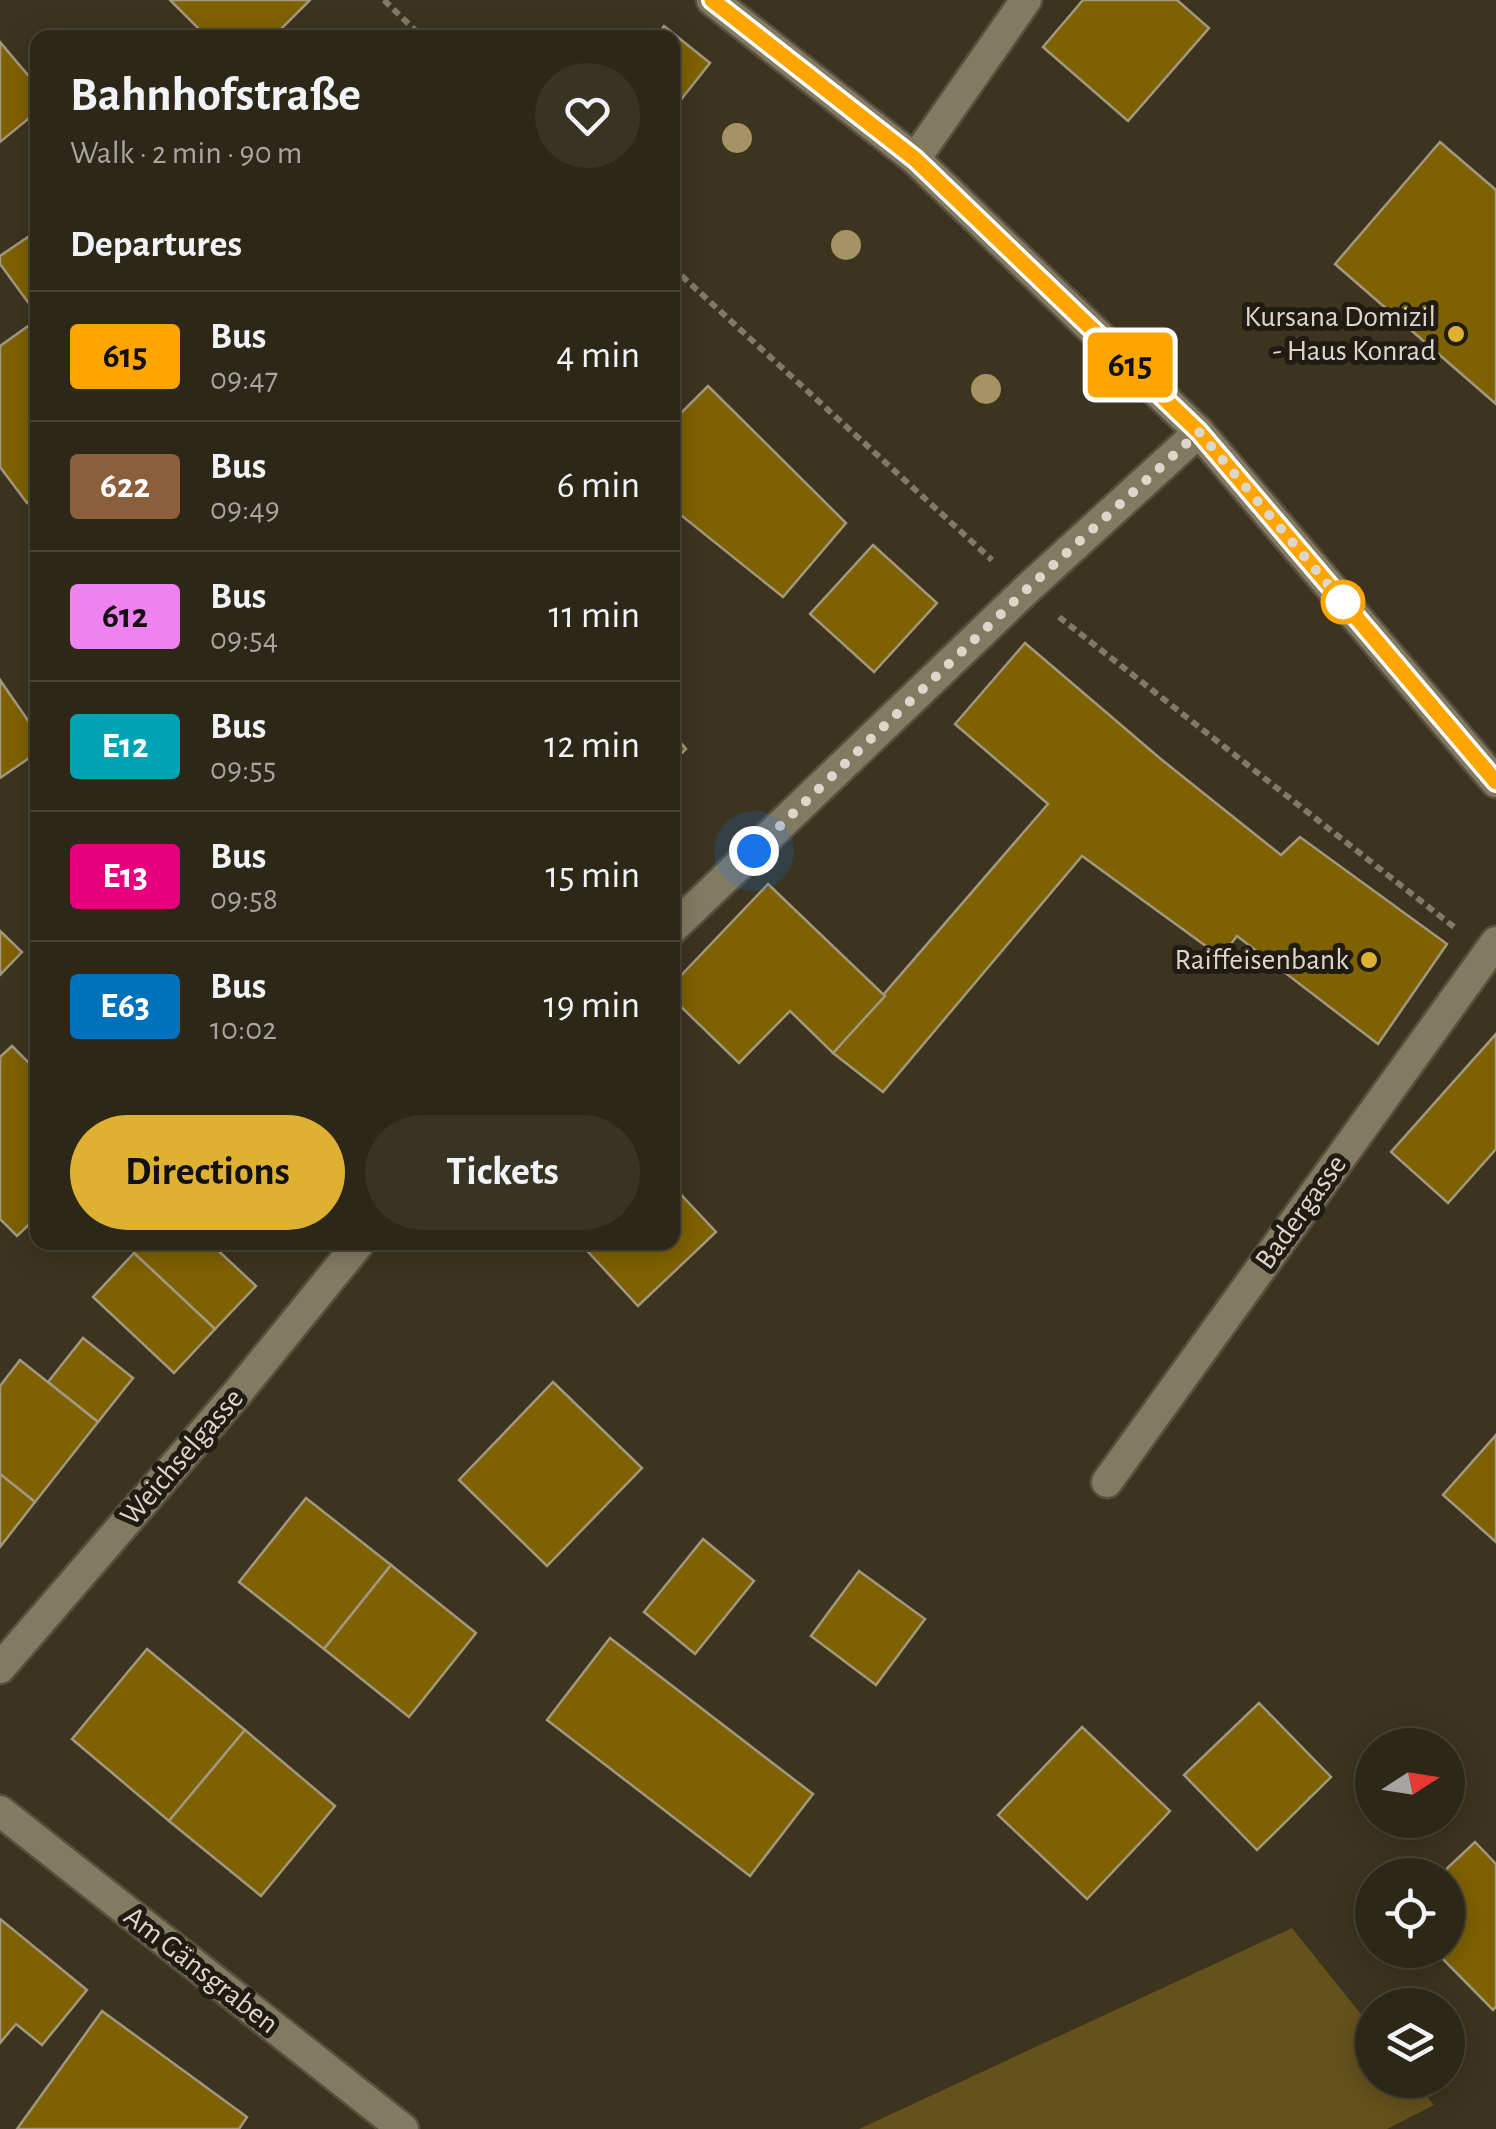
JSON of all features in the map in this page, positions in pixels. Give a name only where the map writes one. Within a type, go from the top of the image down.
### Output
[{"type":"street","points":[[712,0],[915,159],[1199,432],[1496,782]]},
{"type":"street","points":[[915,159],[1026,0]]},
{"type":"street","points":[[680,921],[1026,590],[1199,432]]},
{"type":"street","name":"Badergasse","points":[[1106,1482],[1491,947]]},
{"type":"street","name":"Weichselgasse","points":[[0,1668],[239,1391],[354,1250]]},
{"type":"street","name":"Am Gänsgraben","points":[[0,1811],[403,2129]]},
{"type":"path","points":[[384,0],[415,30]]},
{"type":"path","points":[[680,274],[1026,590],[1491,947]]},
{"type":"shaded area","points":[[1292,1928],[1355,2007],[1355,2098],[1428,2098],[1434,2105],[1387,2129],[859,2129]]},
{"type":"building","points":[[170,0],[310,0],[280,30],[200,30]]},
{"type":"building","points":[[1083,0],[1177,0],[1209,28],[1128,121],[1043,47]]},
{"type":"building","points":[[680,39],[710,63],[680,101]]},
{"type":"building","points":[[0,42],[30,78],[30,118],[0,142]]},
{"type":"building","name":"Kursana Domizil - Haus Konrad","points":[[1440,142],[1496,190],[1496,404],[1335,264]]},
{"type":"building","points":[[30,235],[30,305],[0,264],[0,256]]},
{"type":"building","points":[[30,325],[27,503],[0,467],[0,346]]},
{"type":"building","points":[[708,386],[846,523],[783,597],[680,514],[680,414]]},
{"type":"building","points":[[873,545],[937,603],[874,672],[810,614]]},
{"type":"building","points":[[1025,643],[1281,855],[1300,837],[1447,944],[1378,1044],[1237,936],[1221,957],[1082,856],[883,1092],[833,1053],[1048,804],[955,724]]},
{"type":"building","points":[[0,680],[30,723],[30,757],[0,778]]},
{"type":"building","points":[[768,884],[885,996],[833,1053],[790,1011],[739,1063],[680,1006],[680,977]]},
{"type":"building","points":[[0,931],[22,952],[0,975]]},
{"type":"building","points":[[1496,1034],[1496,1149],[1448,1203],[1391,1152]]},
{"type":"building","points":[[12,1046],[30,1064],[30,1224],[17,1236],[0,1219],[0,1057]]},
{"type":"building","points":[[680,1194],[716,1232],[638,1306],[586,1250],[680,1250]]},
{"type":"building","points":[[218,1250],[256,1286],[215,1329],[134,1253]]},
{"type":"building","points":[[134,1253],[215,1329],[174,1373],[93,1297]]},
{"type":"building","points":[[83,1338],[133,1378],[98,1422],[48,1382]]},
{"type":"building","points":[[20,1360],[98,1422],[35,1502],[0,1474],[0,1386]]},
{"type":"building","points":[[553,1382],[642,1468],[547,1566],[459,1480]]},
{"type":"building","points":[[1496,1435],[1496,1542],[1443,1495]]},
{"type":"building","points":[[0,1474],[35,1502],[0,1547]]},
{"type":"building","points":[[306,1498],[391,1565],[324,1649],[239,1582]]},
{"type":"building","points":[[703,1539],[754,1581],[695,1654],[644,1612]]},
{"type":"building","points":[[391,1565],[476,1633],[409,1717],[324,1649]]},
{"type":"building","points":[[859,1571],[925,1619],[876,1685],[811,1636]]},
{"type":"building","points":[[610,1638],[813,1794],[750,1876],[547,1720]]},
{"type":"building","points":[[147,1649],[245,1730],[169,1821],[72,1739]]},
{"type":"building","points":[[1259,1703],[1331,1777],[1257,1850],[1184,1775]]},
{"type":"building","points":[[1082,1727],[1170,1811],[1087,1899],[998,1815]]},
{"type":"building","points":[[245,1730],[335,1806],[261,1896],[169,1821]]},
{"type":"building","points":[[1475,1842],[1496,1864],[1493,2010],[1452,1968],[1465,1968],[1465,1858],[1458,1858]]},
{"type":"building","points":[[0,1919],[87,1990],[42,2045],[16,2024],[0,2043]]},
{"type":"building","points":[[102,2011],[247,2117],[239,2129],[17,2129]]},
{"type":"bus line","name":"615","points":[[712,0],[915,159],[1199,432],[1496,782]]},
{"type":"place","name":"Kursana Domizil - Haus Konrad","points":[[1456,334]]},
{"type":"place","name":"Raiffeisenbank","points":[[1369,960]]},
{"type":"route","points":[[754,851],[1026,590],[1199,432],[1343,602]]}]
